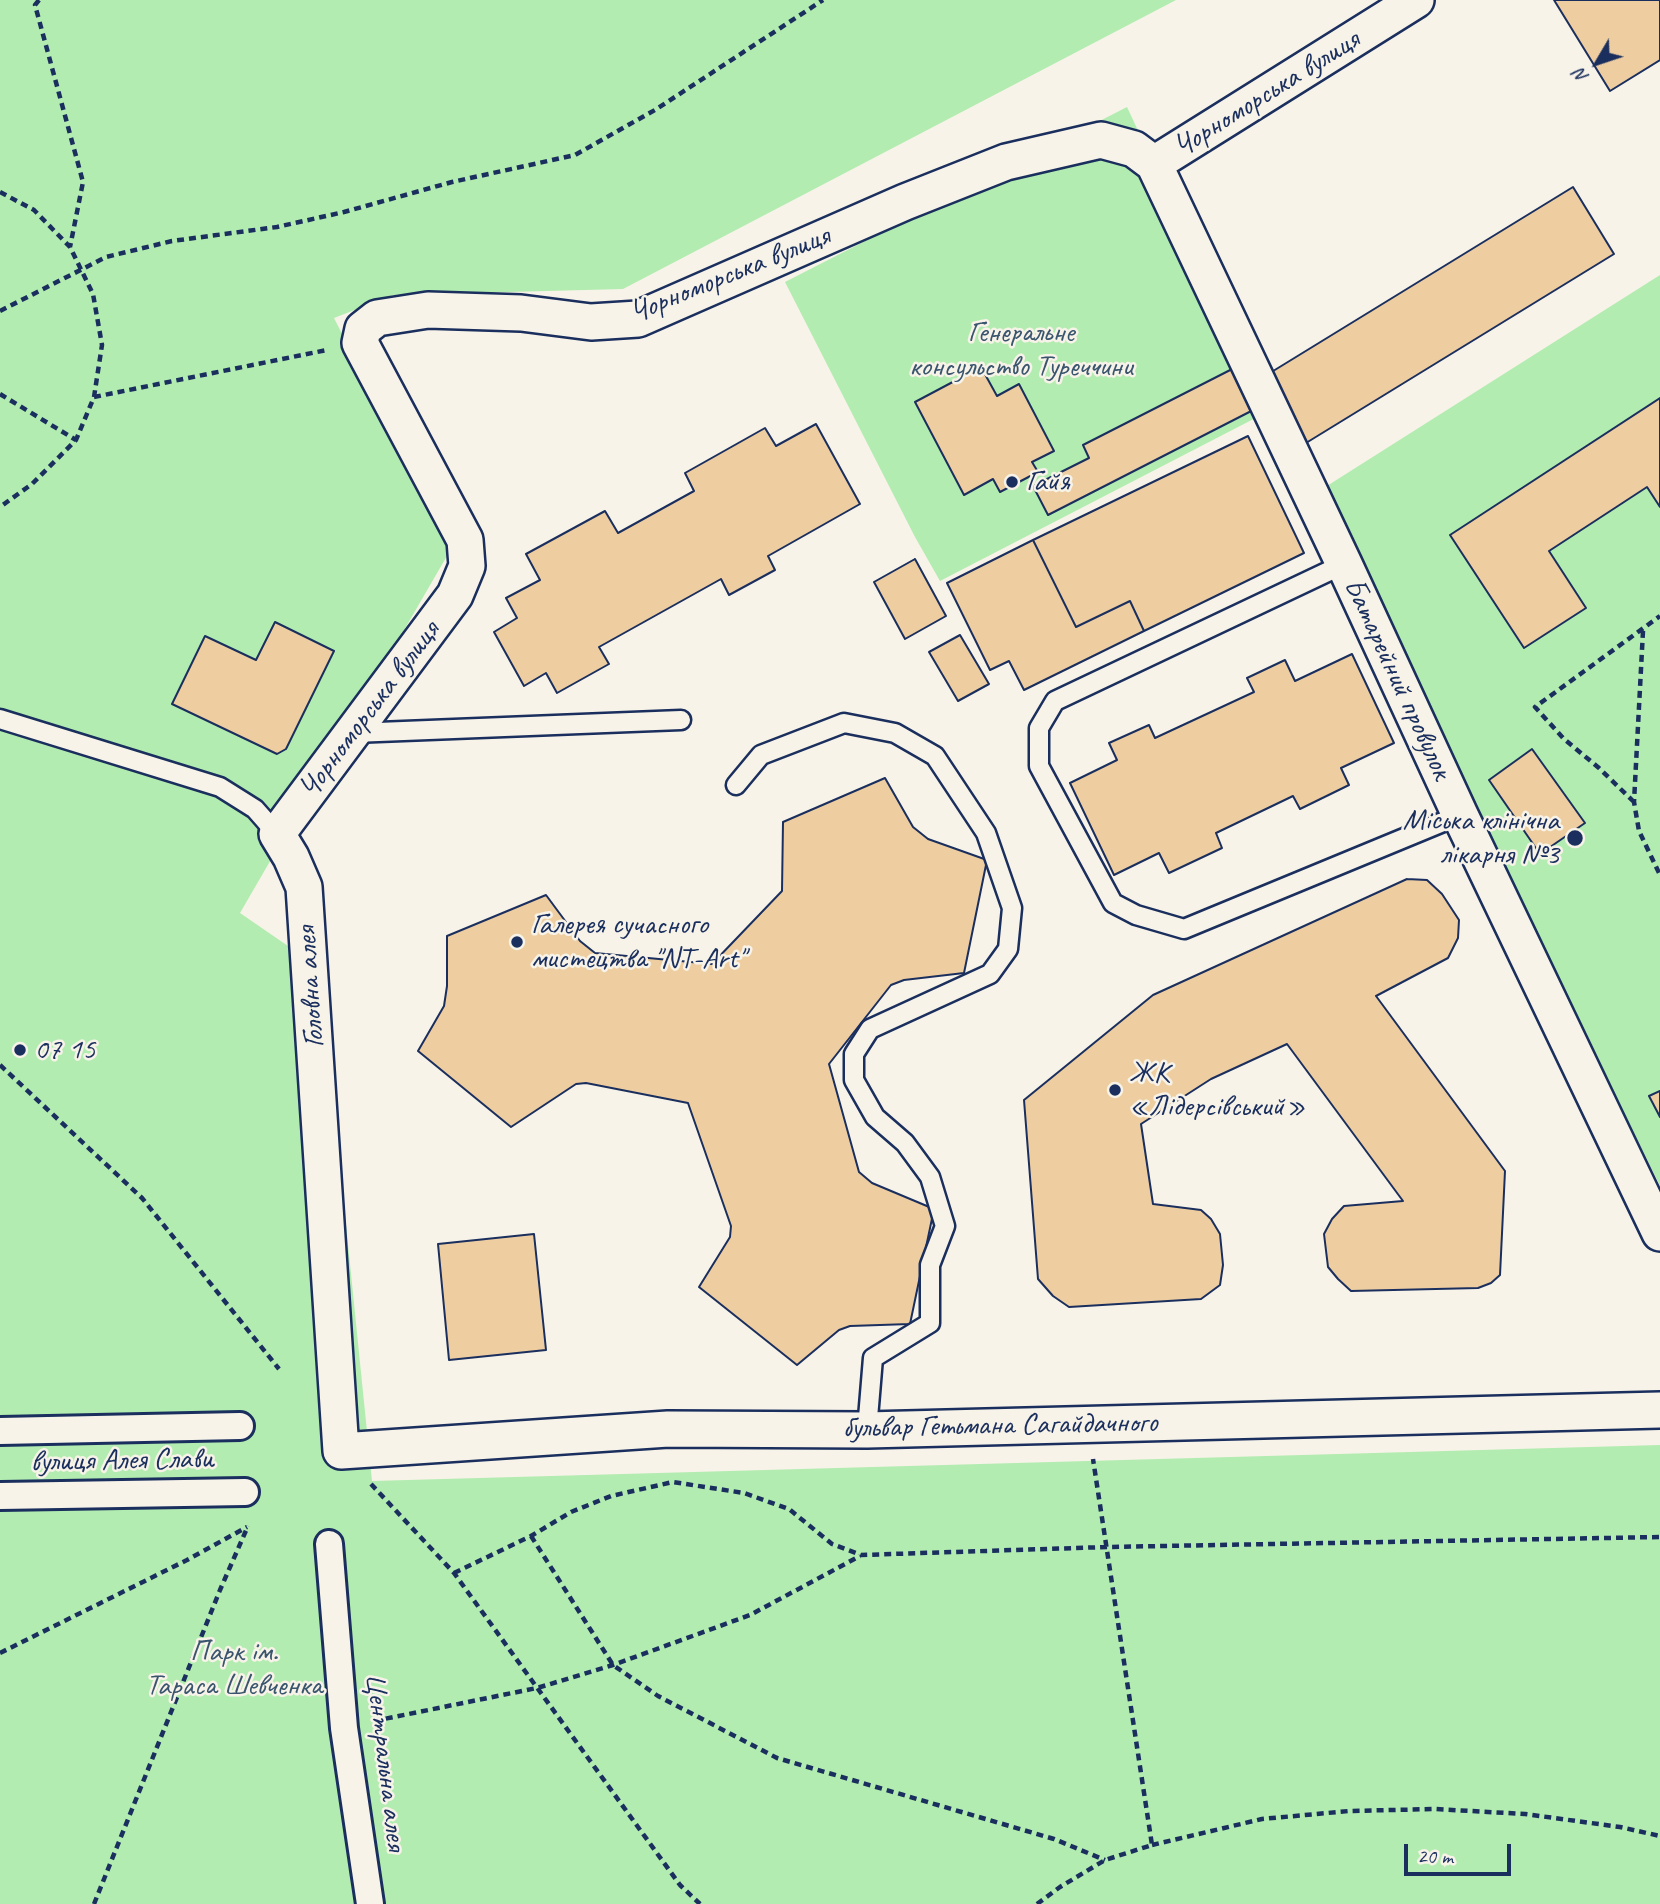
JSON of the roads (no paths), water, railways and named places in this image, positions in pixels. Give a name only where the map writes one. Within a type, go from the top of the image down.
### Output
[{"type":"street","name":"Чорноморська вулиця","points":[[277,834],[455,595],[467,566],[465,540],[360,343],[363,329],[377,318],[428,310],[521,313],[591,322],[638,319],[905,202],[1006,162],[1101,140],[1134,149],[1154,164],[1416,0]]},
{"type":"street","name":"Батарейний провулок","points":[[1154,164],[1660,1233]]},
{"type":"street","name":"Головна алея","points":[[277,834],[304,887],[341,1451]]},
{"type":"street","name":"бульвар Гетьмана Сагайдачного","points":[[341,1451],[668,1429],[867,1430],[1660,1410]]},
{"type":"street","name":"вулиця Алея Слави","points":[[0,1431],[240,1426]]},
{"type":"street","name":"вулиця Алея Слави","points":[[0,1496],[245,1492]]},
{"type":"street","name":"Центральна алея","points":[[329,1544],[344,1728],[370,1904]]},
{"type":"lane","points":[[1344,565],[1055,701],[1040,728],[1039,766],[1113,903],[1136,915],[1184,929],[1460,815]]},
{"type":"lane","name":"Головна алея","points":[[0,719],[220,787],[256,809],[277,834]]},
{"type":"lane","points":[[353,733],[681,720]]},
{"type":"lane","points":[[736,785],[761,755],[844,723],[895,733],[935,756],[986,833],[1012,908],[1009,949],[990,974],[870,1029],[854,1055],[854,1080],[875,1117],[905,1143],[930,1177],[946,1226],[930,1265],[930,1323],[873,1358],[867,1430]]},
{"type":"place","name":"Гайя","points":[[1012,482]]},
{"type":"place","name":"Міська клінічна лікарня №3","points":[[1575,838]]},
{"type":"place","name":"Галерея сучасного мистецтва \"NT-Art\"","points":[[517,942]]},
{"type":"place","name":"07 15","points":[[20,1050]]},
{"type":"place","name":"ЖК «Лідерсівський»","points":[[1115,1090]]},
{"type":"park label","name":"Генеральне консульство Туреччини","points":[[1021,350]]},
{"type":"park label","name":"Парк ім. Тараса Шевченка","points":[[234,1669]]}]
